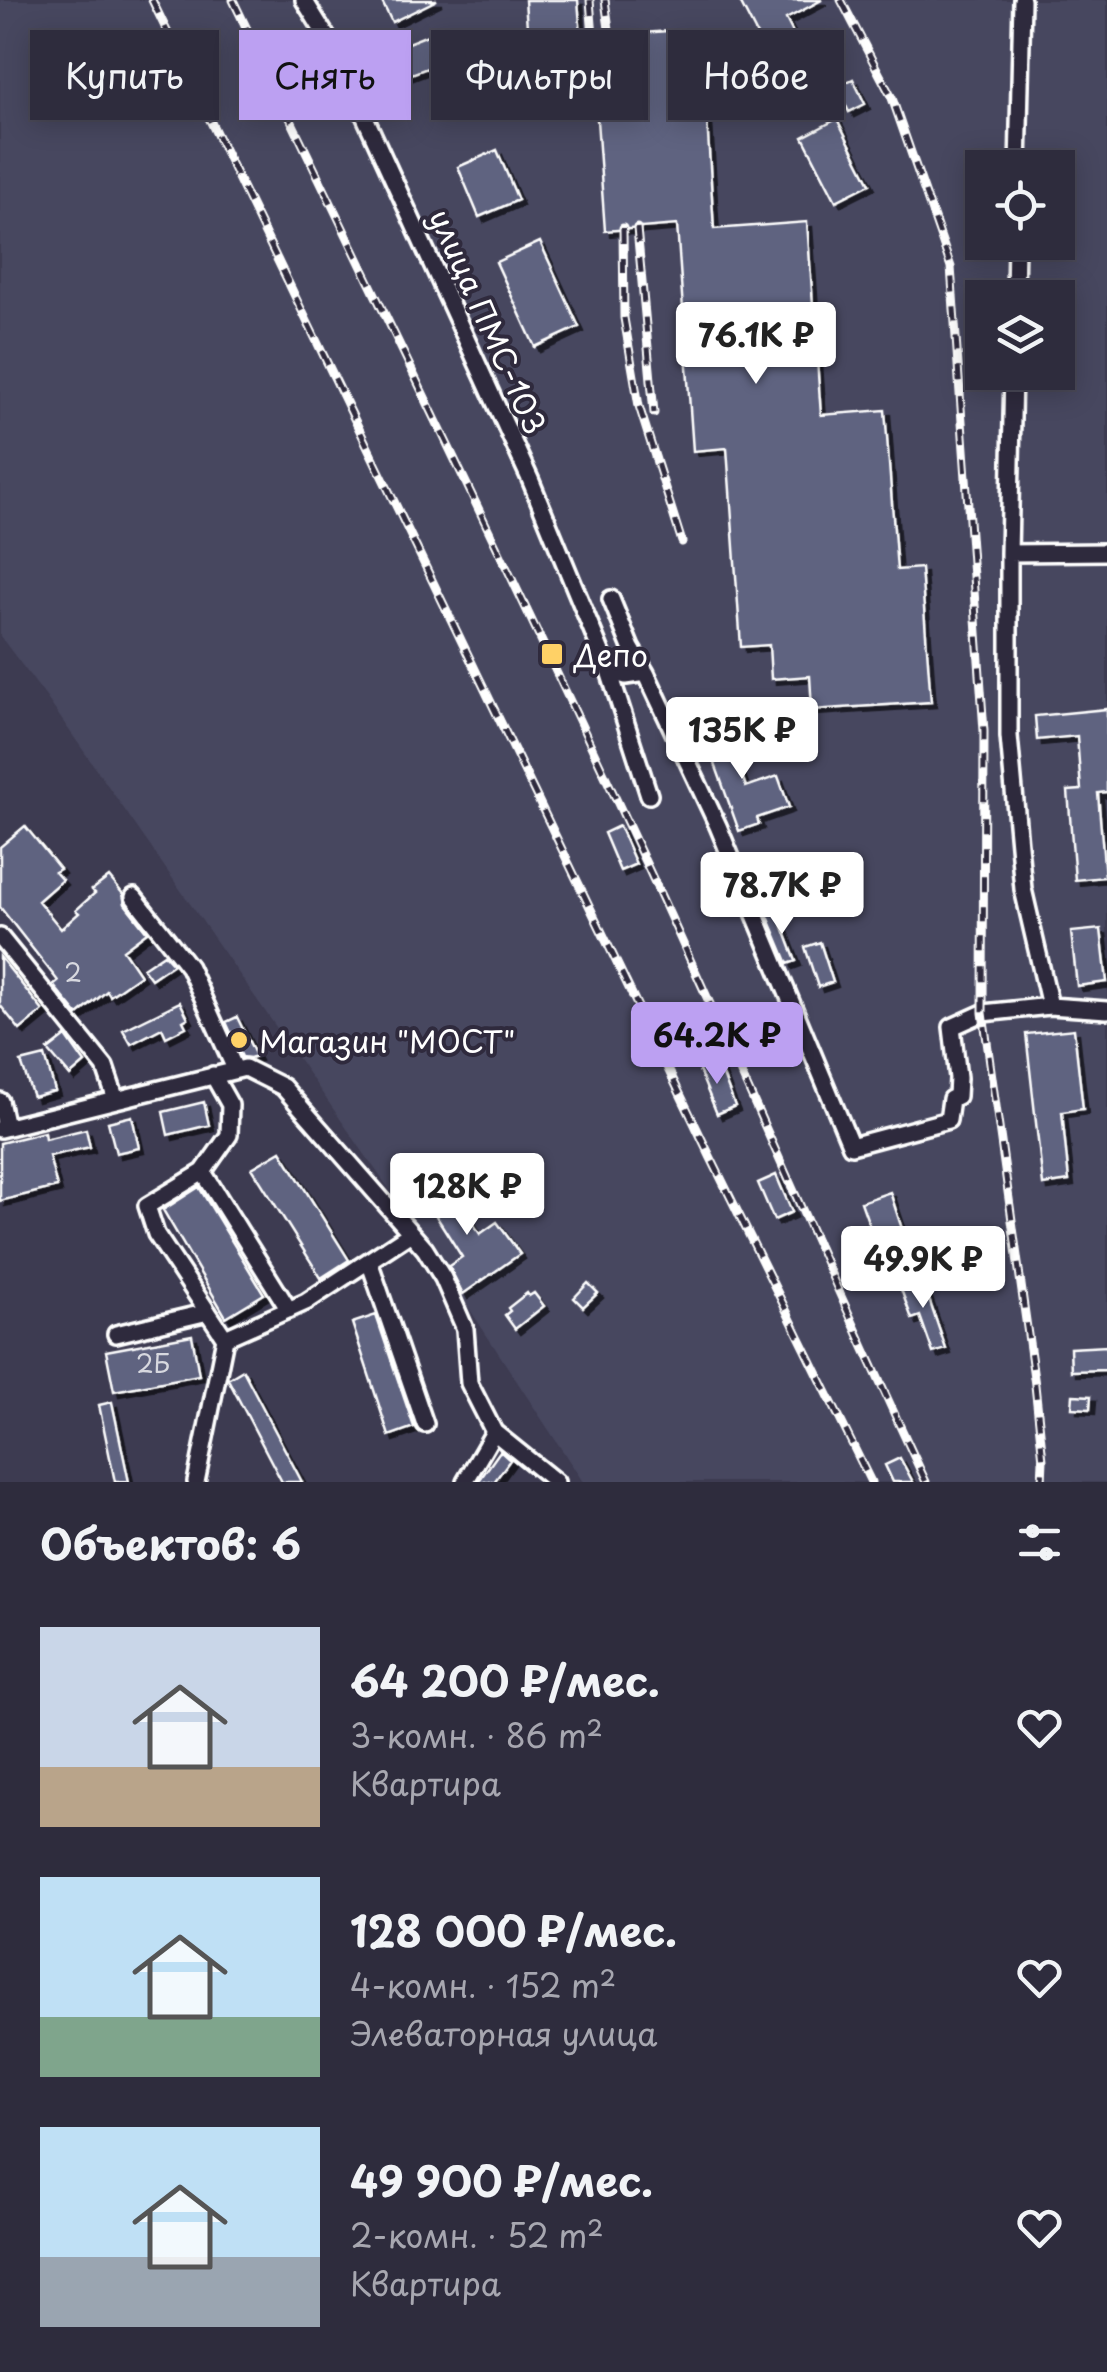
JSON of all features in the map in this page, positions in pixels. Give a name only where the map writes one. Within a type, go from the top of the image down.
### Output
[{"type":"street","name":"улица ПМС-103","points":[[304,0],[333,47],[530,479],[608,671],[649,795]]},
{"type":"street","points":[[1018,150],[1022,0]]},
{"type":"street","points":[[1013,390],[1009,736],[1023,888],[1050,1006]]},
{"type":"street","points":[[1009,553],[1107,552]]},
{"type":"street","points":[[611,599],[718,826],[851,1146],[948,1120],[958,1078],[952,1027],[983,1014],[1050,1006],[1107,1010]]},
{"type":"street","points":[[608,671],[626,676],[646,673]]},
{"type":"street","points":[[134,897],[189,967],[236,1069]]},
{"type":"street","points":[[0,937],[105,1066],[116,1100]]},
{"type":"street","points":[[0,1101],[3,1128],[236,1069],[245,1068],[283,1086],[425,1249],[443,1278],[465,1329],[469,1383],[494,1432],[556,1482]]},
{"type":"street","points":[[196,1482],[225,1338],[156,1234],[146,1206],[203,1172],[230,1135],[230,1105],[213,1074]]},
{"type":"street","points":[[203,1172],[289,1310]]},
{"type":"street","points":[[225,1338],[306,1302],[411,1233]]},
{"type":"street","points":[[369,1261],[425,1424]]},
{"type":"street","points":[[116,1334],[208,1312]]},
{"type":"street","points":[[464,1482],[494,1432]]},
{"type":"shaded area","points":[[0,0],[1107,0],[1107,1482],[583,1482],[419,1232],[0,636]]},
{"type":"building","points":[[381,0],[437,0],[392,22]]},
{"type":"building","points":[[525,0],[578,0],[580,30],[527,30]]},
{"type":"building","points":[[739,0],[822,0],[786,19],[792,30],[754,30]]},
{"type":"building","points":[[668,31],[668,120],[707,120],[714,229],[807,222],[821,415],[885,410],[897,570],[921,568],[931,702],[812,710],[810,676],[771,679],[769,645],[741,647],[727,448],[693,451],[677,225],[605,231],[597,120],[648,120],[648,33]]},
{"type":"building","points":[[431,34],[431,67],[411,74],[411,42]]},
{"type":"building","points":[[853,79],[865,104],[849,112],[844,102],[844,84]]},
{"type":"building","points":[[838,120],[870,184],[836,201],[803,137]]},
{"type":"building","points":[[497,150],[518,200],[479,217],[458,167]]},
{"type":"building","points":[[540,242],[579,327],[535,347],[496,262]]},
{"type":"building","points":[[1107,709],[1107,792],[1098,793],[1105,877],[1075,880],[1068,791],[1081,790],[1077,736],[1037,740],[1035,716]]},
{"type":"building","points":[[727,722],[746,787],[778,776],[789,807],[757,818],[759,824],[739,831],[700,731]]},
{"type":"building","points":[[25,826],[60,869],[55,872],[62,880],[38,901],[61,929],[95,893],[92,890],[109,877],[147,932],[123,950],[140,975],[110,996],[107,991],[78,1015],[53,985],[58,981],[0,907],[0,847]]},
{"type":"building","points":[[619,826],[636,864],[620,871],[604,833]]},
{"type":"building","points":[[777,911],[796,961],[788,964],[767,914]]},
{"type":"building","points":[[1101,929],[1107,982],[1077,986],[1071,932]]},
{"type":"building","points":[[820,942],[833,982],[818,987],[805,947]]},
{"type":"building","points":[[164,954],[173,964],[151,979],[143,968]]},
{"type":"building","points":[[0,957],[43,1011],[20,1030],[0,1005]]},
{"type":"building","points":[[180,1002],[188,1018],[183,1021],[186,1027],[166,1037],[162,1028],[131,1044],[123,1030]]},
{"type":"building","name":"Магазин \"МОСТ\"","points":[[237,1017],[256,1056],[242,1057],[226,1022]]},
{"type":"building","points":[[1074,1029],[1083,1109],[1062,1112],[1069,1181],[1043,1185],[1026,1034]]},
{"type":"building","points":[[66,1036],[85,1063],[70,1076],[48,1050]]},
{"type":"building","points":[[45,1056],[55,1091],[33,1097],[21,1062]]},
{"type":"building","points":[[717,1060],[735,1106],[717,1114],[698,1068]]},
{"type":"building","points":[[204,1102],[209,1125],[168,1135],[163,1112]]},
{"type":"building","points":[[132,1116],[139,1148],[116,1153],[108,1122]]},
{"type":"building","points":[[86,1129],[90,1147],[49,1156],[57,1187],[0,1201],[0,1143],[44,1132],[45,1139]]},
{"type":"building","points":[[281,1151],[349,1260],[321,1278],[252,1168]]},
{"type":"building","points":[[421,1165],[449,1207],[458,1201],[480,1234],[497,1222],[520,1254],[463,1294],[449,1266],[462,1257],[409,1173]]},
{"type":"building","points":[[776,1175],[792,1212],[774,1220],[758,1183]]},
{"type":"building","points":[[199,1187],[264,1294],[226,1317],[163,1210]]},
{"type":"building","points":[[890,1192],[904,1235],[876,1244],[861,1202]]},
{"type":"building","points":[[921,1276],[946,1349],[933,1353],[920,1316],[912,1319],[899,1284]]},
{"type":"building","points":[[588,1283],[598,1293],[583,1307],[574,1298]]},
{"type":"building","points":[[527,1293],[534,1293],[544,1306],[515,1329],[505,1315]]},
{"type":"building","points":[[376,1315],[414,1427],[389,1436],[352,1323]]},
{"type":"building","points":[[192,1335],[199,1375],[114,1391],[106,1351]]},
{"type":"building","points":[[1107,1346],[1107,1370],[1071,1371],[1070,1348]]},
{"type":"building","points":[[243,1370],[302,1482],[282,1482],[228,1379]]},
{"type":"building","points":[[1073,1395],[1091,1396],[1090,1409],[1072,1408]]},
{"type":"building","points":[[112,1402],[129,1482],[115,1482],[99,1405]]},
{"type":"building","points":[[500,1451],[510,1460],[494,1482],[478,1482]]},
{"type":"building","points":[[900,1458],[913,1482],[893,1482],[885,1465]]},
{"type":"railway","points":[[152,0],[871,1482]]},
{"type":"railway","points":[[233,0],[610,785],[926,1482]]},
{"type":"railway","points":[[590,0],[592,30]]},
{"type":"railway","points":[[605,0],[609,30]]},
{"type":"railway","points":[[841,0],[892,98],[951,267],[984,731],[983,1013],[1035,1385],[1042,1482]]},
{"type":"railway","points":[[623,228],[624,318],[639,406],[682,542]]},
{"type":"railway","points":[[637,228],[654,413]]},
{"type":"place","name":"Депо","points":[[552,654]]},
{"type":"place","name":"Магазин \"МОСТ\"","points":[[239,1040]]}]
